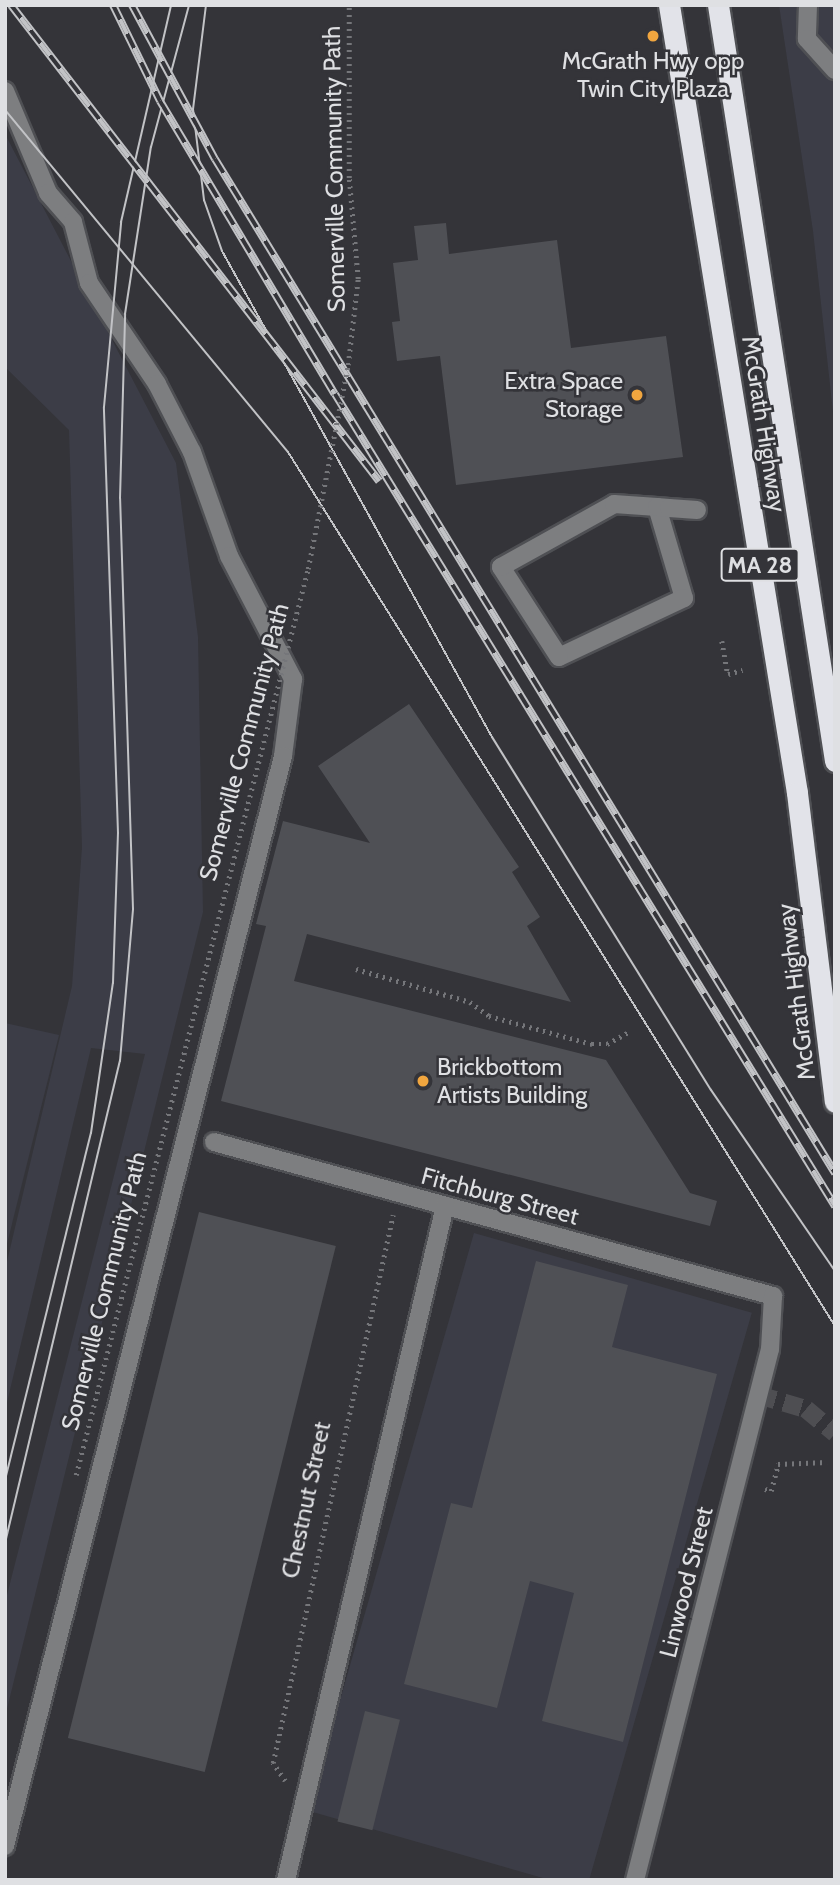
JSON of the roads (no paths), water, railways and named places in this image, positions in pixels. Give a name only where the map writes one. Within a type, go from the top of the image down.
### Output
[{"type":"highway","name":"McGrath Highway","points":[[669,5],[791,753],[835,1102]]},
{"type":"highway","name":"McGrath Highway","points":[[719,7],[835,761]]},
{"type":"street","points":[[808,5],[807,39],[835,71]]},
{"type":"street","points":[[5,91],[48,193],[73,222],[89,283],[157,384],[192,452],[229,556],[293,679],[283,756],[5,1846]]},
{"type":"street","points":[[657,507],[684,597],[559,657],[501,567],[614,504],[657,507],[697,510]]},
{"type":"street","name":"Fitchburg Street","points":[[214,1142],[772,1296]]},
{"type":"street","points":[[286,1880],[445,1206]]},
{"type":"street","name":"Linwood Street","points":[[635,1880],[770,1349],[772,1296]]},
{"type":"tunnel","points":[[758,1395],[806,1409],[835,1433]]},
{"type":"tram line","points":[[5,1480],[91,1133],[113,983],[118,833],[104,407],[121,222],[171,5]]},
{"type":"tram line","points":[[5,1543],[120,1061],[133,909],[120,498],[125,314],[151,147],[189,5]]},
{"type":"tram line","points":[[206,5],[193,109],[204,200],[222,251],[492,737],[711,1090],[835,1271]]},
{"type":"tram line","points":[[5,110],[288,452],[835,1326]]},
{"type":"railway","points":[[11,5],[379,481]]},
{"type":"railway","points":[[113,5],[160,101],[335,394],[835,1206]]},
{"type":"railway","points":[[132,5],[215,159],[835,1173]]},
{"type":"place","name":"McGrath Hwy opp Twin City Plaza","points":[[653,36]]},
{"type":"place","name":"Extra Space Storage","points":[[637,395]]},
{"type":"place","name":"Brickbottom Artists Building","points":[[423,1081]]}]
